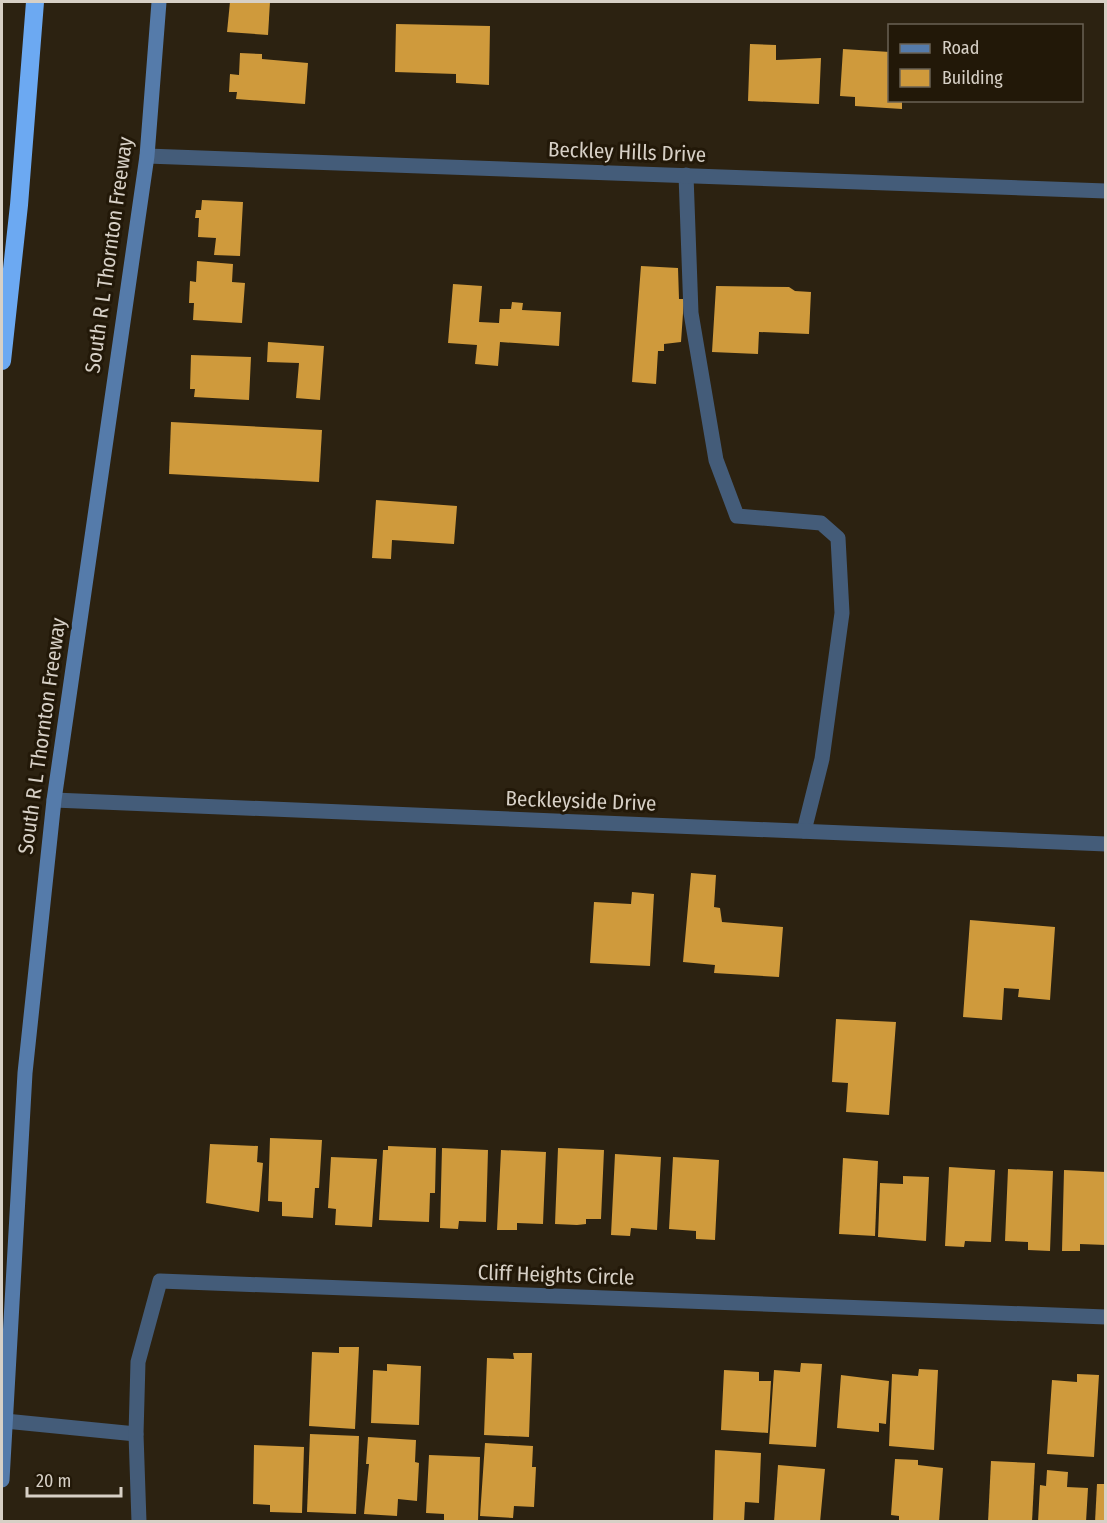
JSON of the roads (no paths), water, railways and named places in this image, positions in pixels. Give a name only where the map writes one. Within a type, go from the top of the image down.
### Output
[{"type":"highway","points":[[2,361],[19,205],[35,2]]},
{"type":"main road","name":"South R L Thornton Freeway","points":[[2,1480],[25,1073],[54,800],[147,156],[159,2]]},
{"type":"street","name":"Beckley Hills Drive","points":[[147,156],[1106,191]]},
{"type":"street","points":[[686,176],[691,313],[716,460],[737,516],[821,523],[838,538],[842,613],[822,759],[804,831]]},
{"type":"street","name":"Beckleyside Drive","points":[[54,800],[1106,844]]},
{"type":"street","name":"Cliff Heights Circle","points":[[139,1521],[136,1434],[138,1362],[160,1281],[1106,1317]]},
{"type":"street","points":[[5,1420],[136,1434]]}]
